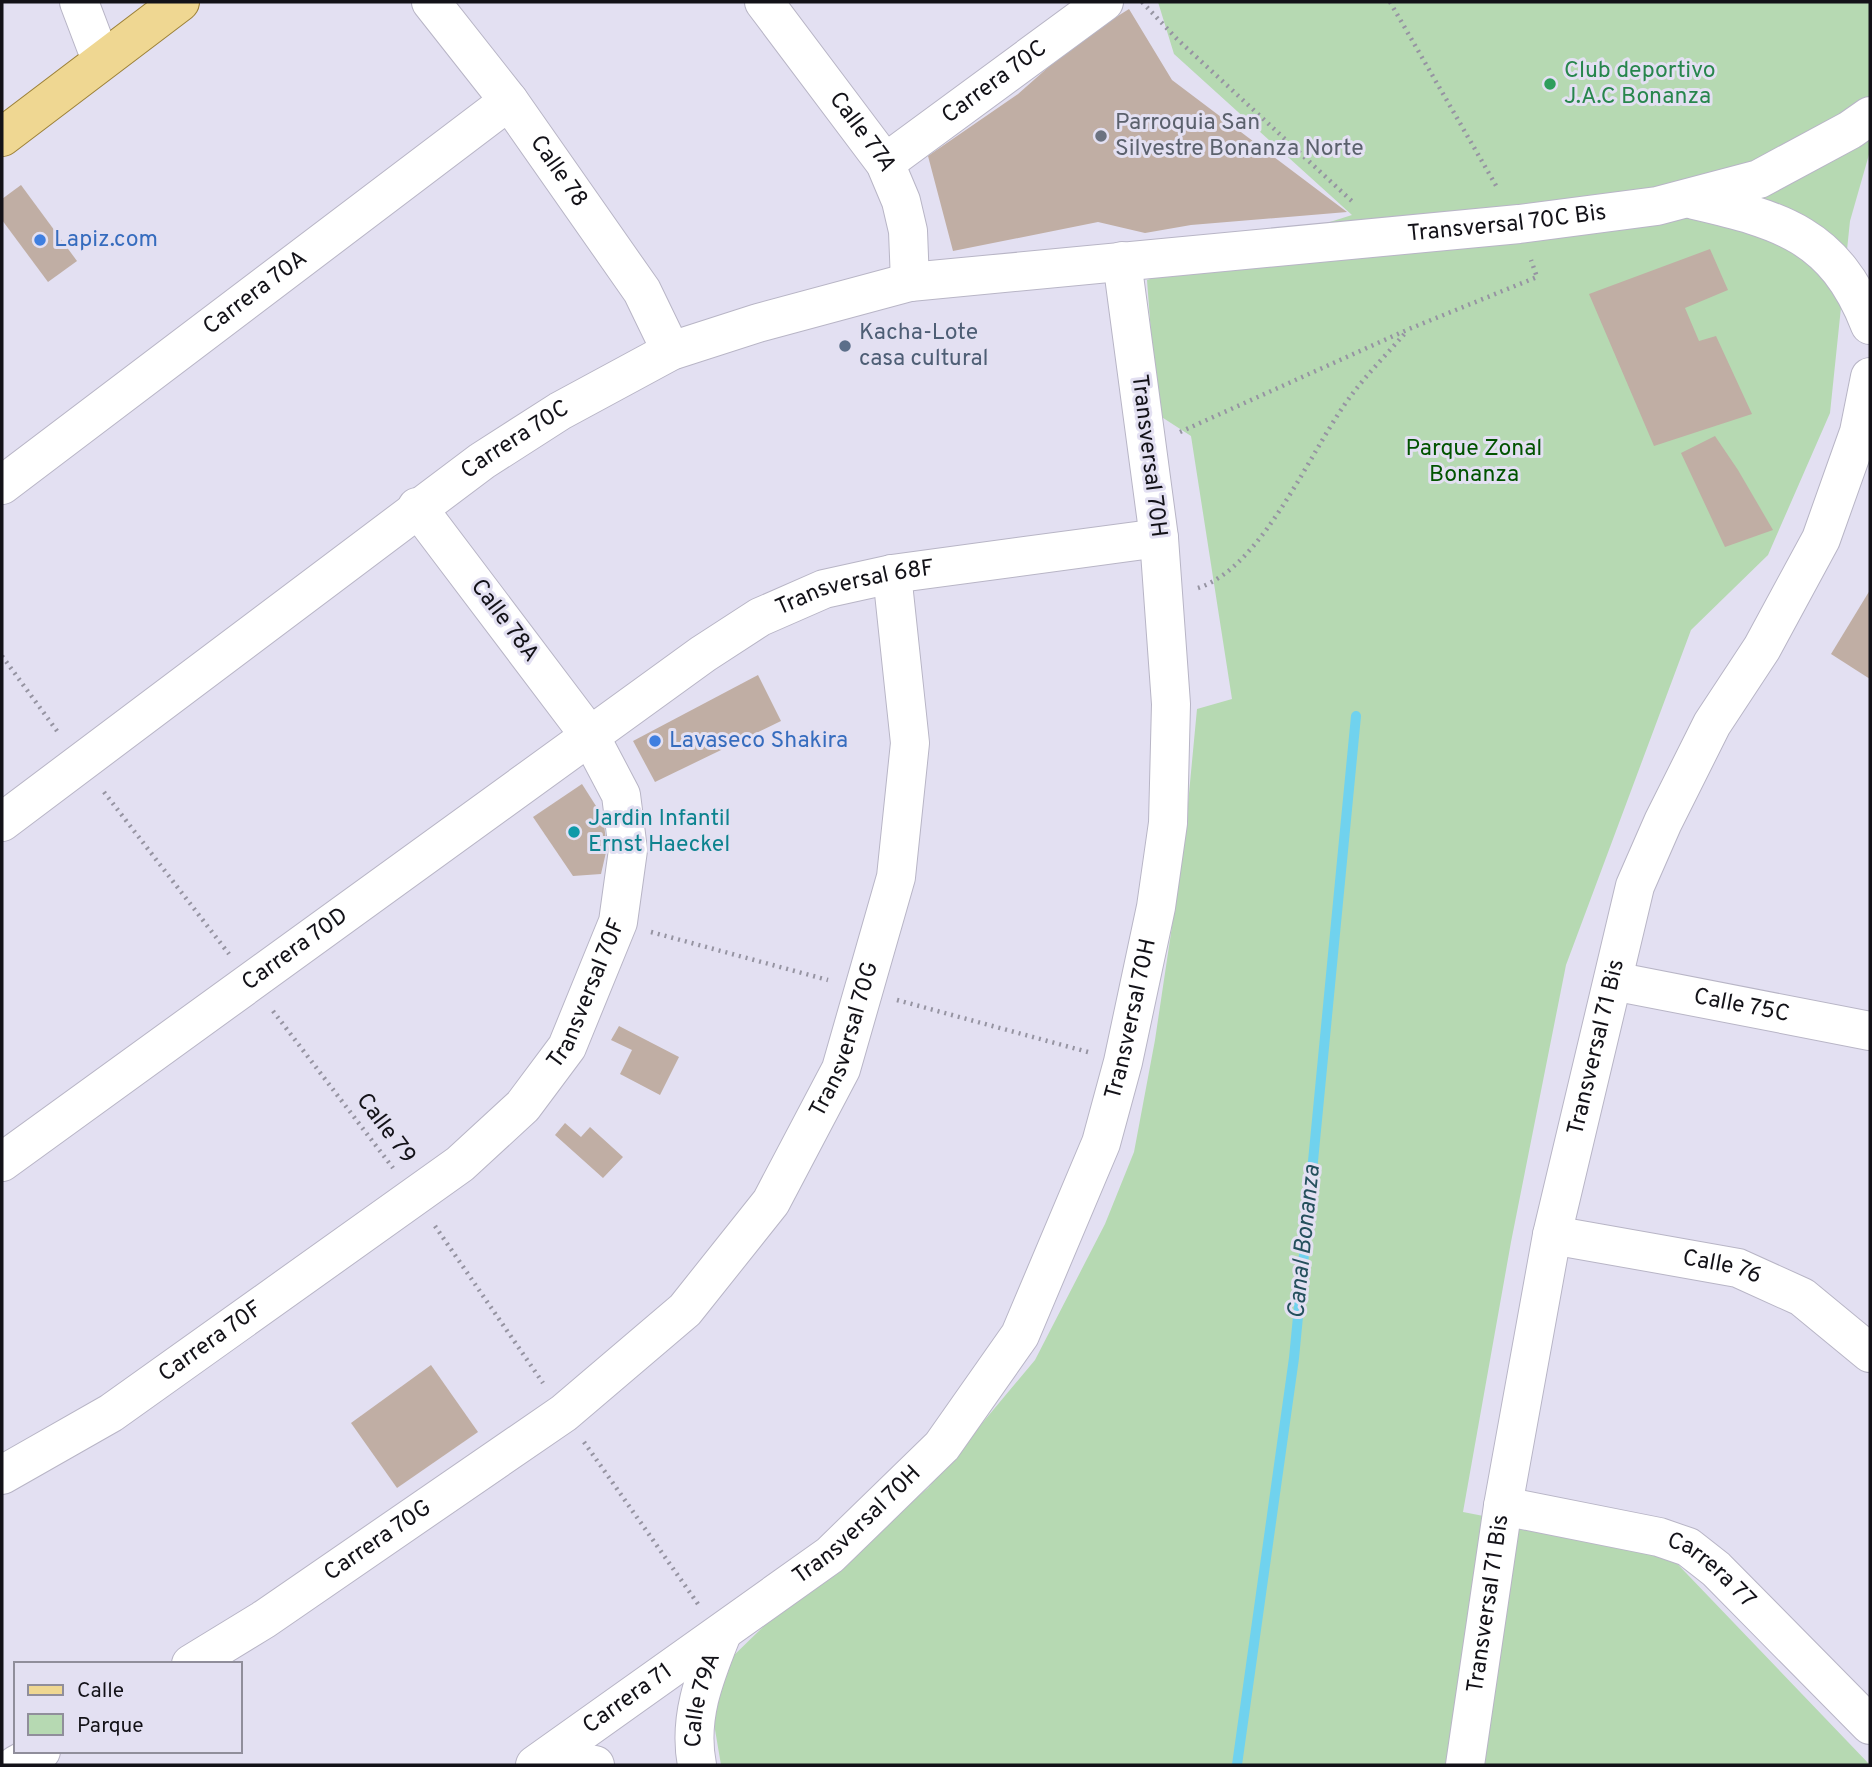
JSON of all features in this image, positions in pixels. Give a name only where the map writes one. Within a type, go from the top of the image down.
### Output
[{"type":"main road","points":[[2,137],[180,2]]},
{"type":"street","points":[[79,2],[101,61]]},
{"type":"street","name":"Calle 78","points":[[431,2],[509,101],[642,291],[671,351]]},
{"type":"street","name":"Calle 77A","points":[[764,2],[885,163],[901,201],[908,231],[910,282]]},
{"type":"street","name":"Carrera 70C","points":[[885,163],[1104,2]]},
{"type":"street","name":"Carrera 70A","points":[[2,485],[509,101]]},
{"type":"street","name":"Transversal 70C Bis","points":[[1122,261],[1519,224],[1692,199],[1759,179],[1850,130],[1870,116]]},
{"type":"street","points":[[1692,199],[1756,214],[1795,232],[1833,258],[1859,296],[1870,325]]},
{"type":"street","name":"Carrera 70C","points":[[2,822],[82,764],[417,507],[482,461],[561,411],[671,351],[758,323],[910,282],[1122,261]]},
{"type":"street","name":"Transversal 70H","points":[[721,1636],[830,1555],[943,1446],[1020,1335],[1101,1143],[1156,907],[1168,823],[1171,704],[1158,538],[1122,261]]},
{"type":"street","name":"Transversal 71 Bis","points":[[1465,1765],[1503,1506],[1552,1235],[1635,886],[1662,822],[1712,724],[1762,648],[1821,539],[1859,432],[1870,377]]},
{"type":"street","name":"Calle 78A","points":[[417,507],[590,736]]},
{"type":"street","name":"Transversal 68F","points":[[590,736],[760,617],[824,589],[892,573],[1158,538]]},
{"type":"street","name":"Transversal 70G","points":[[564,1413],[685,1310],[771,1202],[841,1069],[897,877],[905,809],[911,743],[892,573]]},
{"type":"street","name":"Carrera 70D","points":[[2,1162],[590,736]]},
{"type":"street","name":"Transversal 70F","points":[[415,1197],[460,1164],[523,1106],[567,1047],[618,922],[628,850],[621,795],[590,736]]},
{"type":"street","name":"Calle 75C","points":[[1613,981],[1870,1031]]},
{"type":"street","name":"Carrera 70F","points":[[2,1475],[111,1413],[415,1197]]},
{"type":"street","name":"Calle 76","points":[[1552,1235],[1738,1268],[1802,1297],[1870,1353]]},
{"type":"street","name":"Carrera 70G","points":[[194,1662],[263,1620],[564,1413]]},
{"type":"street","name":"Carrera 77","points":[[1503,1506],[1660,1537],[1688,1547],[1716,1569],[1870,1726]]},
{"type":"street","name":"Carrera 71","points":[[542,1762],[721,1636]]},
{"type":"street","name":"Calle 79A","points":[[697,1765],[694,1723],[704,1678],[721,1636]]},
{"type":"street","points":[[16,1765],[37,1753]]},
{"type":"street","points":[[542,1762],[595,1765]]},
{"type":"path","points":[[1390,2],[1519,224]]},
{"type":"path","points":[[1144,5],[1389,235]]},
{"type":"path","points":[[1147,447],[1409,329],[1537,277]]},
{"type":"path","points":[[1164,599],[1205,586],[1242,559],[1266,529],[1353,393],[1409,329]]},
{"type":"path","name":"Calle 79","points":[[2,656],[415,1197],[721,1636]]},
{"type":"green space","name":"Parque Zonal Bonanza","points":[[1158,2],[1870,2],[1870,151],[1850,221],[1830,413],[1768,555],[1691,630],[1566,965],[1511,1242],[1463,1512],[1665,1551],[1870,1765],[721,1765],[711,1706],[729,1660],[769,1621],[928,1488],[1035,1360],[1105,1224],[1134,1152],[1155,1040],[1184,846],[1197,709],[1232,699],[1191,436],[1157,414],[1147,280],[1352,215],[1174,54]]},
{"type":"building","name":"Parroquia San Silvestre Bonanza Norte","points":[[1129,9],[1172,80],[1347,212],[1191,225],[1145,233],[1098,222],[953,251],[928,156],[1018,94],[1078,41]]},
{"type":"building","name":"Lapiz.com","points":[[21,185],[77,261],[48,282],[2,220],[2,199]]},
{"type":"building","points":[[1710,249],[1728,290],[1685,308],[1699,341],[1716,336],[1752,414],[1654,446],[1589,294]]},
{"type":"building","points":[[1715,436],[1773,530],[1725,547],[1681,453]]},
{"type":"building","points":[[1870,590],[1870,679],[1831,654]]},
{"type":"building","points":[[758,675],[781,721],[655,782],[633,741]]},
{"type":"building","name":"Jardin Infantil Ernst Haeckel","points":[[582,784],[603,817],[607,848],[601,874],[573,876],[533,817]]},
{"type":"building","points":[[619,1026],[679,1057],[660,1095],[620,1074],[632,1050],[611,1040]]},
{"type":"building","points":[[565,1123],[581,1137],[590,1127],[623,1157],[603,1178],[555,1135]]},
{"type":"building","points":[[431,1365],[478,1432],[397,1488],[351,1423]]},
{"type":"waterway","name":"Canal Bonanza","points":[[1237,1765],[1294,1358],[1356,716]]},
{"type":"place","name":"Club deportivo J.A.C Bonanza","points":[[1550,84]]},
{"type":"place","name":"Parroquia San Silvestre Bonanza Norte","points":[[1101,136]]},
{"type":"place","name":"Lapiz.com","points":[[40,240]]},
{"type":"place","name":"Kacha-Lote casa cultural","points":[[845,346]]},
{"type":"place","name":"Lavaseco Shakira","points":[[655,741]]},
{"type":"place","name":"Jardin Infantil Ernst Haeckel","points":[[574,832]]}]
